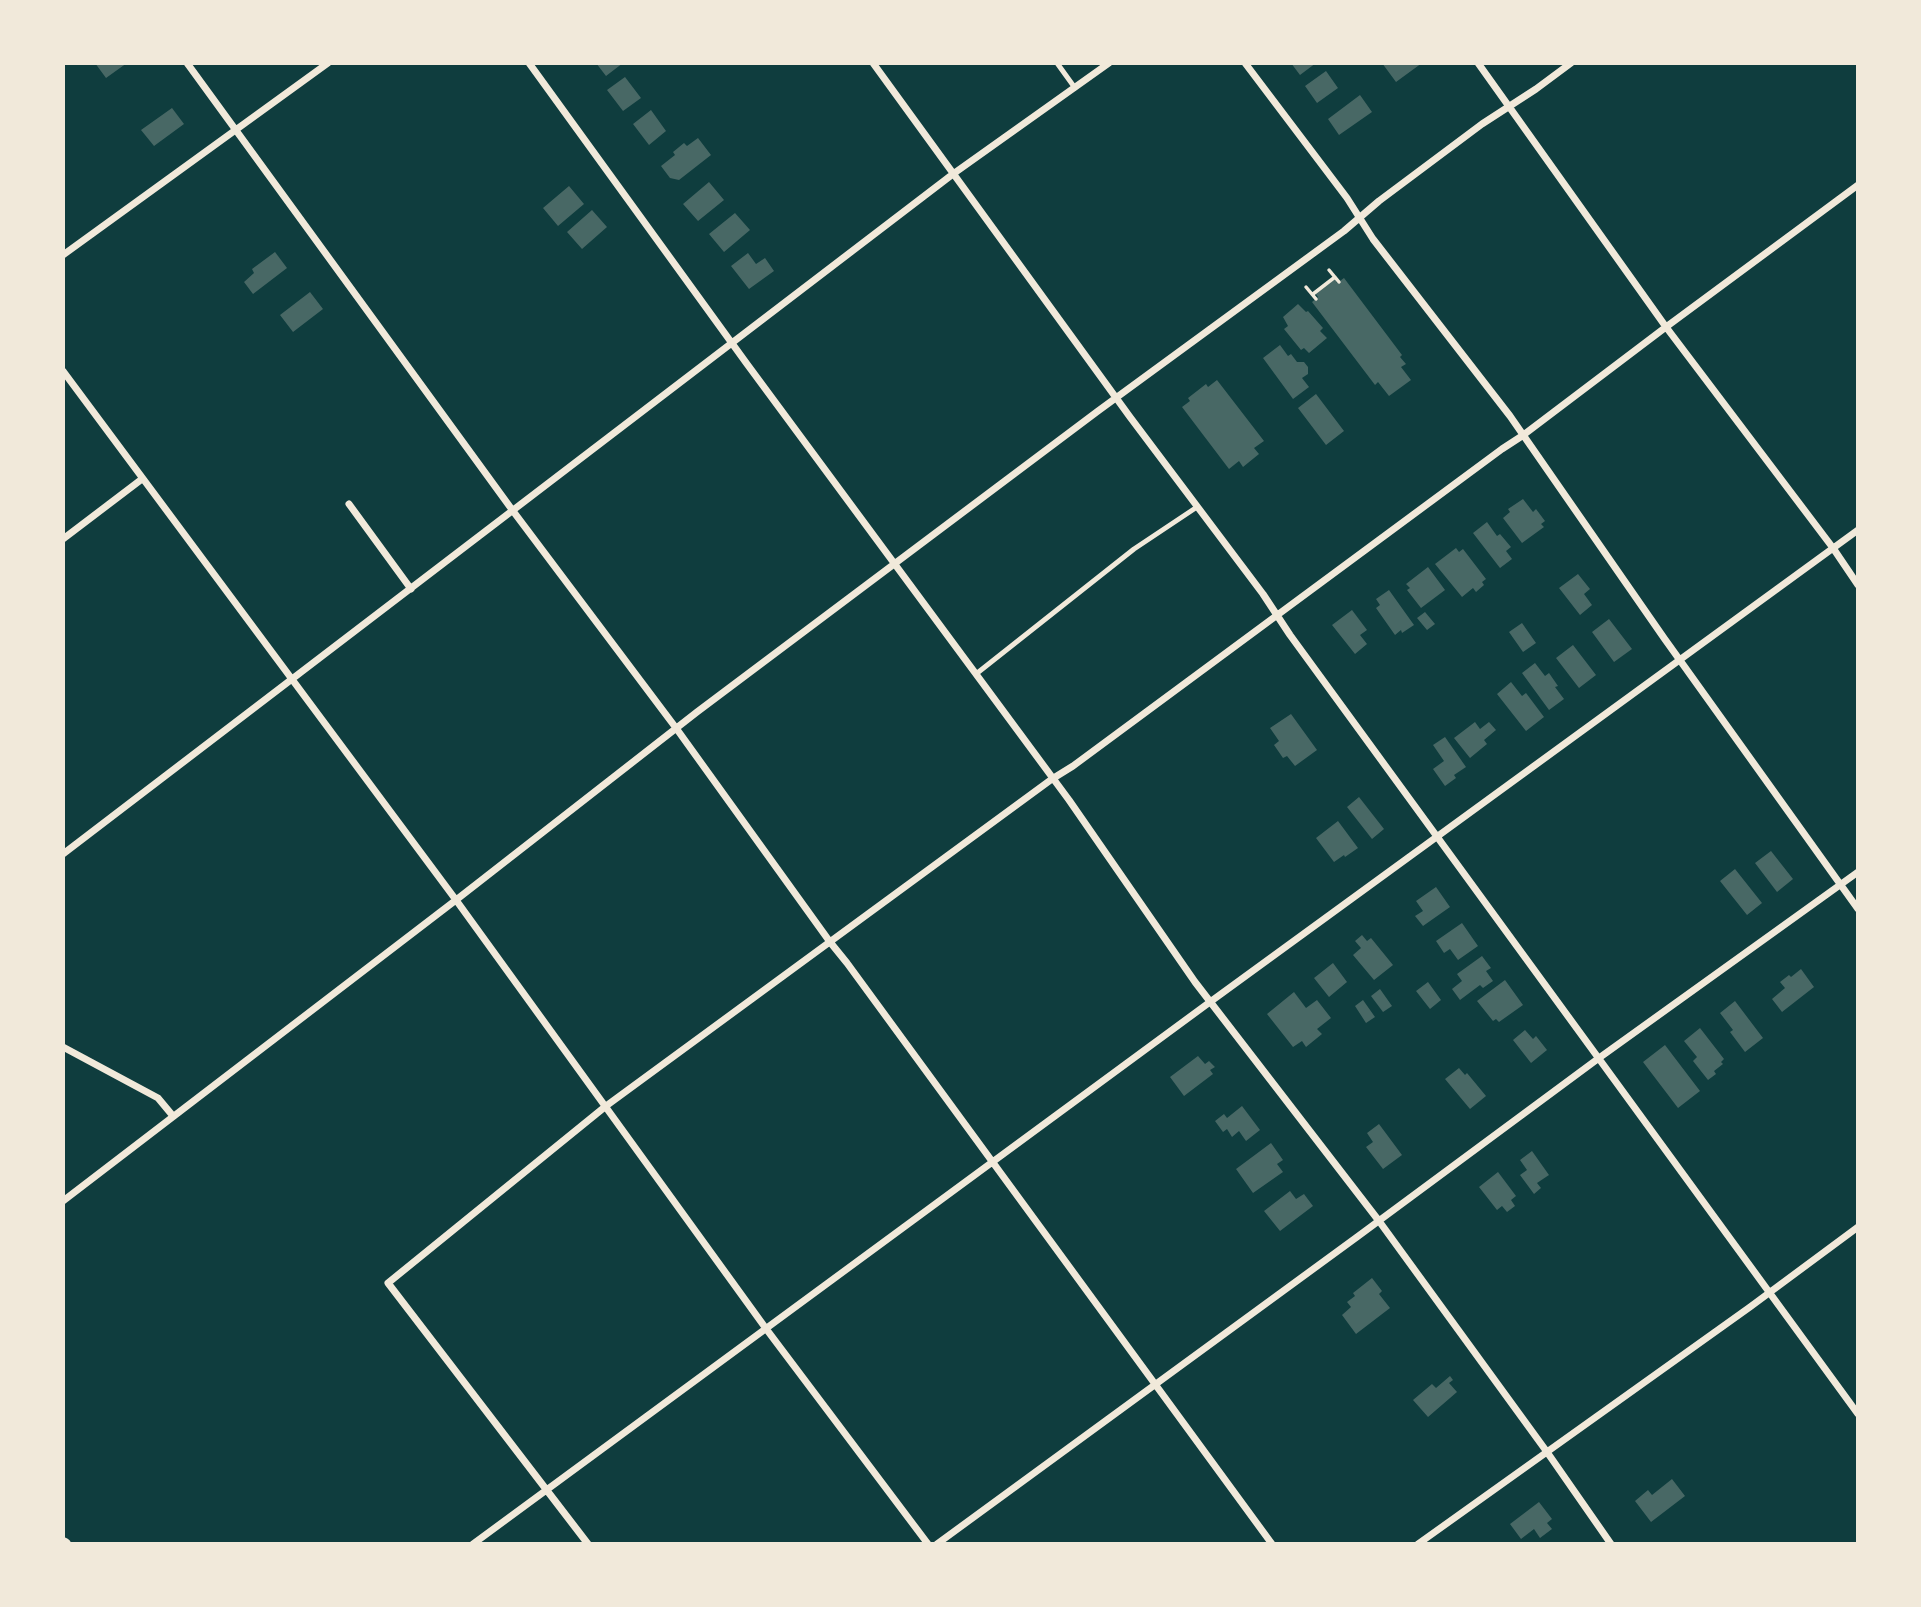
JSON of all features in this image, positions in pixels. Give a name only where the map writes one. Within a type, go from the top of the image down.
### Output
[{"type":"street","points":[[187,63],[1272,1544]]},
{"type":"street","points":[[63,255],[328,63]]},
{"type":"street","points":[[529,63],[1069,800],[1210,1002],[1379,1221],[1611,1544]]},
{"type":"street","points":[[873,63],[1197,507],[1264,594],[1858,1414]]},
{"type":"street","points":[[63,854],[953,174],[1109,63]]},
{"type":"street","points":[[1245,63],[1373,239],[1510,416],[1858,909]]},
{"type":"street","points":[[1478,63],[1666,327],[1858,585]]},
{"type":"street","points":[[63,1201],[676,728],[1462,139],[1571,63]]},
{"type":"street","points":[[589,1544],[388,1283],[607,1106],[1522,436],[1858,185]]},
{"type":"street","points":[[63,371],[456,900],[767,1330],[928,1544]]},
{"type":"street","points":[[63,539],[142,479]]},
{"type":"street","points":[[349,504],[411,589]]},
{"type":"street","points":[[473,1544],[1858,530]]},
{"type":"street","points":[[937,1544],[1599,1058],[1858,872]]},
{"type":"street","points":[[63,1047],[158,1098],[173,1116]]},
{"type":"street","points":[[1418,1544],[1858,1227]]},
{"type":"lane","points":[[1057,63],[1075,88]]},
{"type":"lane","points":[[976,674],[1134,549],[1197,507]]},
{"type":"path","points":[[1329,270],[1339,282]]},
{"type":"path","points":[[1307,287],[1314,297],[1335,277]]},
{"type":"building","points":[[95,63],[127,63],[106,78]]},
{"type":"building","points":[[596,63],[623,63],[606,76]]},
{"type":"building","points":[[1291,63],[1316,63],[1300,75]]},
{"type":"building","points":[[1382,63],[1422,63],[1396,82]]},
{"type":"building","points":[[1326,71],[1338,88],[1317,103],[1305,86]]},
{"type":"building","points":[[625,77],[641,98],[623,111],[607,90]]},
{"type":"building","points":[[1360,95],[1372,112],[1339,135],[1328,119]]},
{"type":"building","points":[[172,108],[184,124],[154,146],[141,130]]},
{"type":"building","points":[[651,110],[666,131],[649,145],[633,124]]},
{"type":"building","points":[[698,138],[711,155],[679,180],[670,178],[661,166],[675,155],[673,152],[684,143],[687,146]]},
{"type":"building","points":[[709,182],[724,200],[698,221],[683,204]]},
{"type":"building","points":[[569,186],[584,204],[558,226],[543,208]]},
{"type":"building","points":[[592,210],[607,227],[582,249],[567,232]]},
{"type":"building","points":[[735,213],[750,230],[724,252],[709,234]]},
{"type":"building","points":[[275,252],[287,268],[253,294],[244,282],[254,273],[252,269]]},
{"type":"building","points":[[748,253],[756,264],[765,258],[774,271],[749,289],[731,266]]},
{"type":"building","points":[[1344,278],[1406,364],[1401,367],[1411,380],[1389,396],[1378,382],[1375,385],[1312,302],[1318,297],[1315,293],[1335,279],[1337,283]]},
{"type":"building","points":[[310,292],[323,309],[293,332],[280,315]]},
{"type":"building","points":[[1298,304],[1323,328],[1320,331],[1327,338],[1309,353],[1304,348],[1301,350],[1284,329],[1288,326],[1283,317]]},
{"type":"building","points":[[1280,345],[1288,356],[1291,354],[1297,362],[1304,362],[1308,367],[1308,374],[1302,378],[1309,387],[1293,399],[1263,358]]},
{"type":"building","points":[[1217,380],[1264,441],[1254,448],[1259,454],[1243,467],[1239,461],[1229,469],[1182,407],[1190,401],[1188,398],[1206,384],[1208,387]]},
{"type":"building","points":[[1316,394],[1344,431],[1326,445],[1298,408]]},
{"type":"building","points":[[1523,499],[1533,512],[1536,509],[1545,521],[1541,524],[1544,527],[1522,543],[1503,518],[1510,512],[1508,509]]},
{"type":"building","points":[[1487,522],[1497,536],[1500,534],[1511,547],[1506,551],[1512,559],[1500,568],[1473,533]]},
{"type":"building","points":[[1456,548],[1459,552],[1463,549],[1486,579],[1476,592],[1473,588],[1462,597],[1435,564]]},
{"type":"building","points":[[1428,567],[1445,590],[1421,608],[1407,590],[1410,588],[1406,584]]},
{"type":"building","points":[[1578,574],[1590,589],[1584,594],[1592,605],[1580,615],[1559,588]]},
{"type":"building","points":[[1389,590],[1414,625],[1395,635],[1376,608],[1380,605],[1376,599]]},
{"type":"building","points":[[1352,610],[1367,630],[1360,635],[1367,644],[1355,654],[1332,625]]},
{"type":"building","points":[[1425,612],[1435,624],[1427,630],[1417,618]]},
{"type":"building","points":[[1609,619],[1632,649],[1614,662],[1592,632]]},
{"type":"building","points":[[1522,623],[1536,643],[1523,652],[1509,632]]},
{"type":"building","points":[[1573,645],[1596,675],[1579,688],[1556,658]]},
{"type":"building","points":[[1535,663],[1545,676],[1549,673],[1564,699],[1549,710],[1522,673]]},
{"type":"building","points":[[1511,682],[1522,696],[1526,693],[1544,717],[1526,731],[1497,694]]},
{"type":"building","points":[[1291,714],[1317,750],[1295,766],[1287,756],[1283,758],[1274,745],[1279,741],[1270,728]]},
{"type":"building","points":[[1475,722],[1480,729],[1489,722],[1496,730],[1484,740],[1487,744],[1470,758],[1454,738]]},
{"type":"building","points":[[1445,737],[1466,767],[1454,775],[1456,778],[1445,786],[1433,769],[1444,761],[1433,745]]},
{"type":"building","points":[[1359,797],[1384,829],[1372,839],[1347,807]]},
{"type":"building","points":[[1338,821],[1358,848],[1334,862],[1316,838]]},
{"type":"building","points":[[1771,851],[1793,879],[1777,892],[1755,863]]},
{"type":"building","points":[[1735,869],[1762,903],[1747,915],[1720,881]]},
{"type":"building","points":[[1436,887],[1450,907],[1423,926],[1415,916],[1423,911],[1416,901]]},
{"type":"building","points":[[1462,923],[1478,946],[1458,960],[1450,949],[1444,953],[1436,941]]},
{"type":"building","points":[[1362,935],[1367,941],[1371,938],[1393,965],[1374,980],[1353,955],[1361,948],[1355,941]]},
{"type":"building","points":[[1482,956],[1491,968],[1486,971],[1493,981],[1483,988],[1480,985],[1460,1000],[1452,989],[1462,981],[1457,974]]},
{"type":"building","points":[[1333,963],[1347,982],[1329,997],[1314,978]]},
{"type":"building","points":[[1801,969],[1814,987],[1782,1012],[1772,999],[1785,988],[1780,982]]},
{"type":"building","points":[[1505,980],[1523,1005],[1499,1022],[1496,1019],[1493,1021],[1477,1001]]},
{"type":"building","points":[[1428,982],[1441,1000],[1430,1009],[1416,991]]},
{"type":"building","points":[[1380,989],[1392,1006],[1383,1012],[1371,996]]},
{"type":"building","points":[[1294,992],[1306,1008],[1317,1000],[1331,1018],[1317,1029],[1322,1034],[1306,1047],[1302,1041],[1293,1047],[1267,1014]]},
{"type":"building","points":[[1363,1000],[1375,1017],[1366,1023],[1355,1006]]},
{"type":"building","points":[[1735,1001],[1763,1038],[1745,1052],[1720,1013]]},
{"type":"building","points":[[1700,1028],[1724,1059],[1721,1062],[1723,1064],[1714,1071],[1716,1074],[1708,1080],[1693,1061],[1697,1057],[1684,1041]]},
{"type":"building","points":[[1525,1030],[1533,1039],[1536,1036],[1547,1050],[1531,1063],[1513,1040]]},
{"type":"building","points":[[1665,1045],[1700,1091],[1678,1108],[1643,1062]]},
{"type":"building","points":[[1198,1056],[1205,1064],[1209,1061],[1215,1067],[1210,1070],[1213,1074],[1184,1096],[1170,1077]]},
{"type":"building","points":[[1459,1068],[1465,1075],[1467,1073],[1486,1096],[1470,1109],[1445,1079]]},
{"type":"building","points":[[1242,1106],[1260,1130],[1246,1141],[1239,1131],[1232,1137],[1227,1129],[1223,1132],[1215,1121],[1224,1114],[1227,1118]]},
{"type":"building","points":[[1379,1124],[1402,1155],[1383,1169],[1366,1147],[1373,1142],[1367,1133]]},
{"type":"building","points":[[1271,1143],[1283,1160],[1277,1164],[1283,1172],[1253,1193],[1236,1169]]},
{"type":"building","points":[[1532,1151],[1549,1175],[1537,1183],[1541,1188],[1534,1194],[1520,1175],[1527,1170],[1520,1160]]},
{"type":"building","points":[[1498,1172],[1516,1196],[1511,1200],[1515,1206],[1507,1212],[1502,1206],[1497,1210],[1479,1187]]},
{"type":"building","points":[[1290,1191],[1296,1199],[1304,1194],[1313,1206],[1280,1231],[1264,1211]]},
{"type":"building","points":[[1372,1278],[1382,1291],[1379,1294],[1390,1308],[1356,1334],[1342,1315],[1351,1307],[1347,1302],[1355,1296],[1353,1293]]},
{"type":"building","points":[[1450,1376],[1453,1380],[1449,1383],[1457,1392],[1428,1417],[1413,1400],[1432,1384],[1436,1388]]},
{"type":"building","points":[[1672,1479],[1685,1496],[1651,1522],[1635,1501],[1648,1490],[1652,1495]]},
{"type":"building","points":[[1539,1502],[1552,1519],[1547,1523],[1552,1529],[1540,1538],[1534,1529],[1521,1539],[1510,1524]]}]
